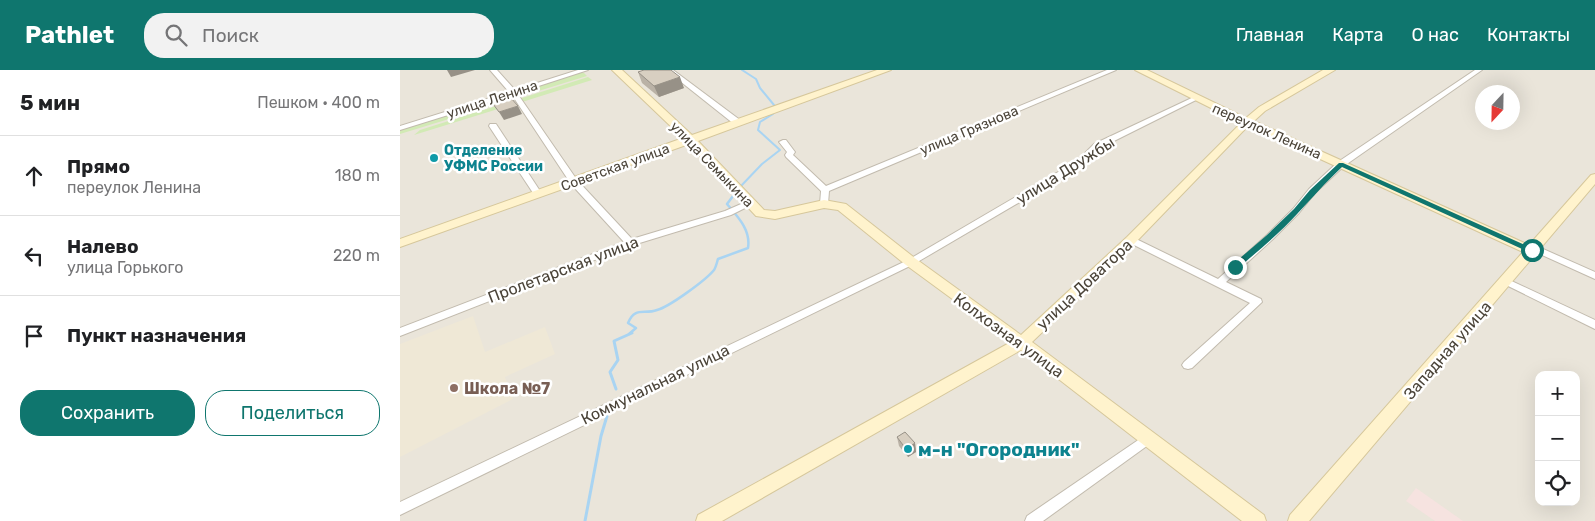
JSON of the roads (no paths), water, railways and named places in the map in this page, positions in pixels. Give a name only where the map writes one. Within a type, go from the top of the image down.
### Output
[{"type":"street","points":[[493,70],[513,92],[574,182],[630,243]]},
{"type":"street","name":"улица Ленина","points":[[400,128],[585,70]]},
{"type":"street","name":"улица Семыкина","points":[[617,70],[691,140],[760,213],[776,215],[824,204]]},
{"type":"street","points":[[668,70],[737,122]]},
{"type":"street","name":"Советская улица","points":[[400,243],[886,70]]},
{"type":"street","name":"улица Грязнова","points":[[825,190],[1113,70]]},
{"type":"street","name":"переулок Ленина","points":[[1140,70],[1247,122],[1595,276]]},
{"type":"street","name":"улица Доватора","points":[[705,521],[1022,342],[1132,240],[1247,122],[1262,109],[1330,70]]},
{"type":"street","points":[[1219,284],[1277,230],[1312,191],[1341,164],[1479,70]]},
{"type":"street","name":"улица Дружбы","points":[[912,262],[1080,162],[1097,146],[1196,98]]},
{"type":"street","points":[[493,126],[538,194]]},
{"type":"street","points":[[783,142],[791,152],[789,155],[825,190],[824,204]]},
{"type":"street","name":"Западная улица","points":[[1297,521],[1595,178]]},
{"type":"street","name":"Пролетарская улица","points":[[400,332],[630,243],[751,204]]},
{"type":"street","name":"Колхозная улица","points":[[824,204],[842,207],[912,262],[1022,342],[1257,521]]},
{"type":"street","points":[[1132,240],[1257,302],[1188,365]]},
{"type":"street","name":"Коммунальная улица","points":[[400,509],[862,284],[912,262]]},
{"type":"street","points":[[1505,281],[1595,325]]},
{"type":"street","points":[[1032,521],[1147,439]]},
{"type":"waterway","points":[[740,187],[762,164],[780,150],[758,130],[760,122],[773,114],[774,105],[760,88],[756,79],[742,70]]},
{"type":"waterway","points":[[629,334],[636,328],[628,323],[634,315],[640,312],[657,310],[670,304],[710,274],[715,269],[718,259],[748,248],[746,230],[727,204],[736,192]]},
{"type":"waterway","points":[[616,389],[610,372],[618,360],[614,341],[632,333]]},
{"type":"waterway","points":[[585,521],[601,436],[607,416]]},
{"type":"place","name":"Отделение УФМС России","points":[[434,158]]},
{"type":"place","name":"Школа №7","points":[[454,388]]},
{"type":"place","name":"м-н \"Огородник\"","points":[[908,449]]}]
